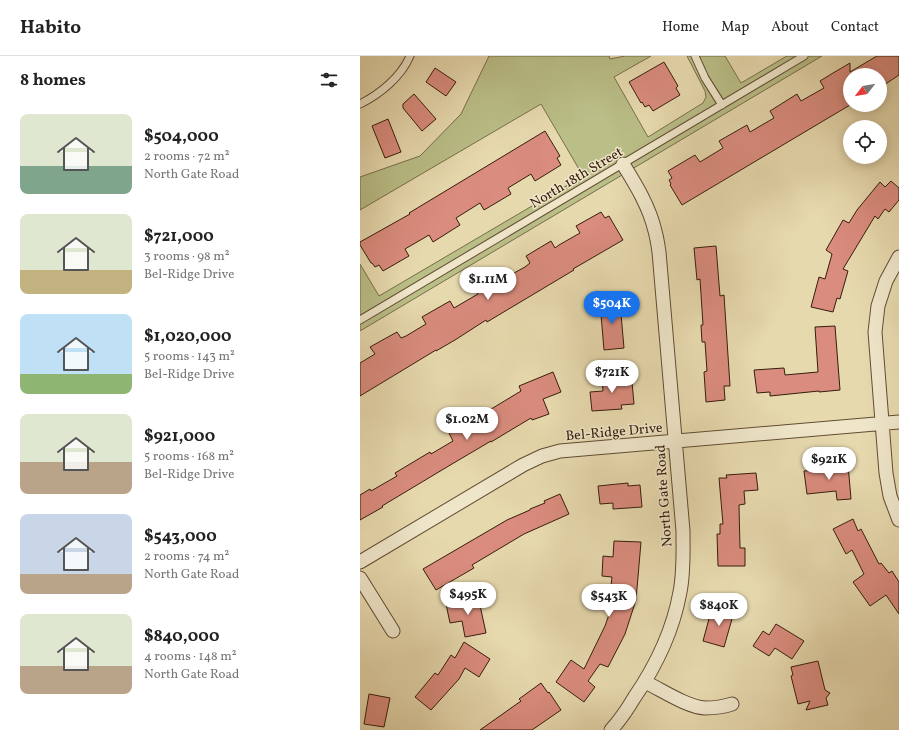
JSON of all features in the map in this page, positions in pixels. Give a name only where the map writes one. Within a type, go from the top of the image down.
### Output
[{"type":"street","name":"North Gate Road","points":[[611,730],[621,719],[645,682],[662,650],[672,625],[680,592],[684,560],[683,532],[656,232],[643,198],[623,164]]},
{"type":"street","points":[[899,258],[886,281],[878,306],[875,332],[886,473],[890,496],[899,520]]},
{"type":"street","name":"Bel-Ridge Drive","points":[[360,562],[523,465],[542,456],[560,451],[899,422]]},
{"type":"street","points":[[360,578],[393,631]]},
{"type":"street","points":[[645,682],[686,703],[703,708],[718,708],[732,704]]},
{"type":"lane","points":[[360,104],[385,88],[399,74],[410,56]]},
{"type":"lane","points":[[695,56],[705,78],[722,105]]},
{"type":"lane","name":"North 18th Street","points":[[360,320],[804,56]]},
{"type":"green space","points":[[489,56],[609,56],[610,59],[625,56],[651,56],[614,77],[648,137],[703,103],[706,97],[705,91],[687,56],[725,56],[741,83],[787,56],[822,56],[360,331],[360,264],[379,296],[583,176],[541,104],[360,210],[360,177],[420,156],[461,114]]},
{"type":"building","points":[[877,56],[899,56],[899,75],[887,83],[887,68],[857,68]]},
{"type":"building","points":[[664,62],[678,86],[676,88],[680,95],[653,111],[649,105],[645,107],[642,102],[641,103],[629,82]]},
{"type":"building","points":[[850,63],[850,68],[843,68],[843,109],[682,205],[670,185],[669,180],[672,178],[668,171],[695,155],[700,162],[723,148],[719,141],[747,125],[750,132],[774,118],[770,111],[797,94],[801,101],[824,88],[820,81]]},
{"type":"building","points":[[435,68],[456,82],[446,96],[426,82]]},
{"type":"building","points":[[414,94],[436,119],[422,131],[403,108],[403,104]]},
{"type":"building","points":[[388,119],[401,152],[385,158],[372,126]]},
{"type":"building","points":[[545,131],[560,156],[557,158],[561,165],[535,181],[531,174],[508,188],[511,194],[484,210],[480,203],[456,218],[460,225],[433,242],[429,235],[405,249],[409,256],[383,271],[379,265],[375,267],[371,263],[360,245],[360,242],[410,214],[409,213]]},
{"type":"building","points":[[891,181],[899,188],[899,200],[889,212],[885,209],[878,219],[875,216],[843,269],[848,271],[840,299],[837,298],[833,312],[811,307],[819,277],[825,279],[832,254],[826,250],[843,220],[849,223],[857,210],[880,182],[885,187]]},
{"type":"building","points":[[601,212],[605,218],[609,216],[623,240],[360,396],[360,363],[375,354],[370,347],[397,332],[401,338],[406,336],[426,324],[422,317],[450,301],[454,308],[478,294],[474,287],[501,271],[505,278],[525,267],[530,263],[526,256],[551,241],[555,248],[580,233],[576,226]]},
{"type":"building","points":[[716,246],[720,296],[724,295],[730,386],[724,386],[725,400],[706,402],[704,372],[707,371],[705,342],[702,342],[701,325],[703,325],[700,279],[697,280],[694,248]]},
{"type":"building","points":[[623,301],[624,313],[621,314],[624,348],[604,350],[600,303]]},
{"type":"building","points":[[835,326],[840,390],[770,396],[770,392],[757,393],[754,370],[784,368],[785,375],[818,372],[815,327]]},
{"type":"building","points":[[553,372],[561,392],[543,399],[549,414],[532,420],[531,418],[360,520],[360,495],[370,489],[371,491],[397,476],[395,473],[430,452],[431,454],[453,441],[449,433],[521,391],[519,386]]},
{"type":"building","points":[[617,373],[618,383],[632,382],[634,404],[621,405],[622,409],[592,411],[590,392],[603,391],[602,374]]},
{"type":"building","points":[[848,464],[851,499],[837,500],[836,491],[807,494],[804,471],[819,470],[818,467]]},
{"type":"building","points":[[756,473],[758,490],[744,491],[745,504],[739,505],[740,548],[745,548],[745,566],[718,566],[717,534],[720,534],[720,524],[723,524],[719,478],[727,478],[726,475]]},
{"type":"building","points":[[628,483],[628,486],[640,485],[642,507],[613,509],[613,503],[600,504],[598,486]]},
{"type":"building","points":[[560,494],[569,514],[524,534],[472,565],[474,568],[436,590],[423,569],[507,520],[545,503],[544,501]]},
{"type":"building","points":[[853,519],[858,531],[861,529],[879,564],[881,563],[889,573],[892,571],[899,582],[899,614],[886,595],[870,606],[853,582],[864,574],[852,550],[846,554],[833,529]]},
{"type":"building","points":[[614,541],[641,542],[636,600],[625,634],[608,667],[600,664],[588,681],[595,687],[584,702],[556,682],[571,660],[584,669],[605,626],[619,586],[611,586],[612,577],[602,576],[603,556],[613,557]]},
{"type":"building","points":[[478,596],[486,633],[465,637],[462,621],[450,623],[446,604]]},
{"type":"building","points":[[714,606],[734,612],[724,647],[703,641]]},
{"type":"building","points":[[776,624],[804,641],[792,659],[775,648],[769,656],[753,646],[763,631],[769,635]]},
{"type":"building","points":[[464,642],[490,659],[479,677],[465,668],[459,679],[431,710],[415,697],[435,673],[438,675],[451,655],[455,658]]},
{"type":"building","points":[[818,661],[825,690],[830,693],[826,698],[828,705],[806,710],[810,701],[798,704],[791,676],[793,675],[791,667]]},
{"type":"building","points":[[541,683],[561,710],[532,730],[480,730],[521,701],[519,699]]},
{"type":"building","points":[[369,694],[390,698],[384,727],[364,724]]}]
